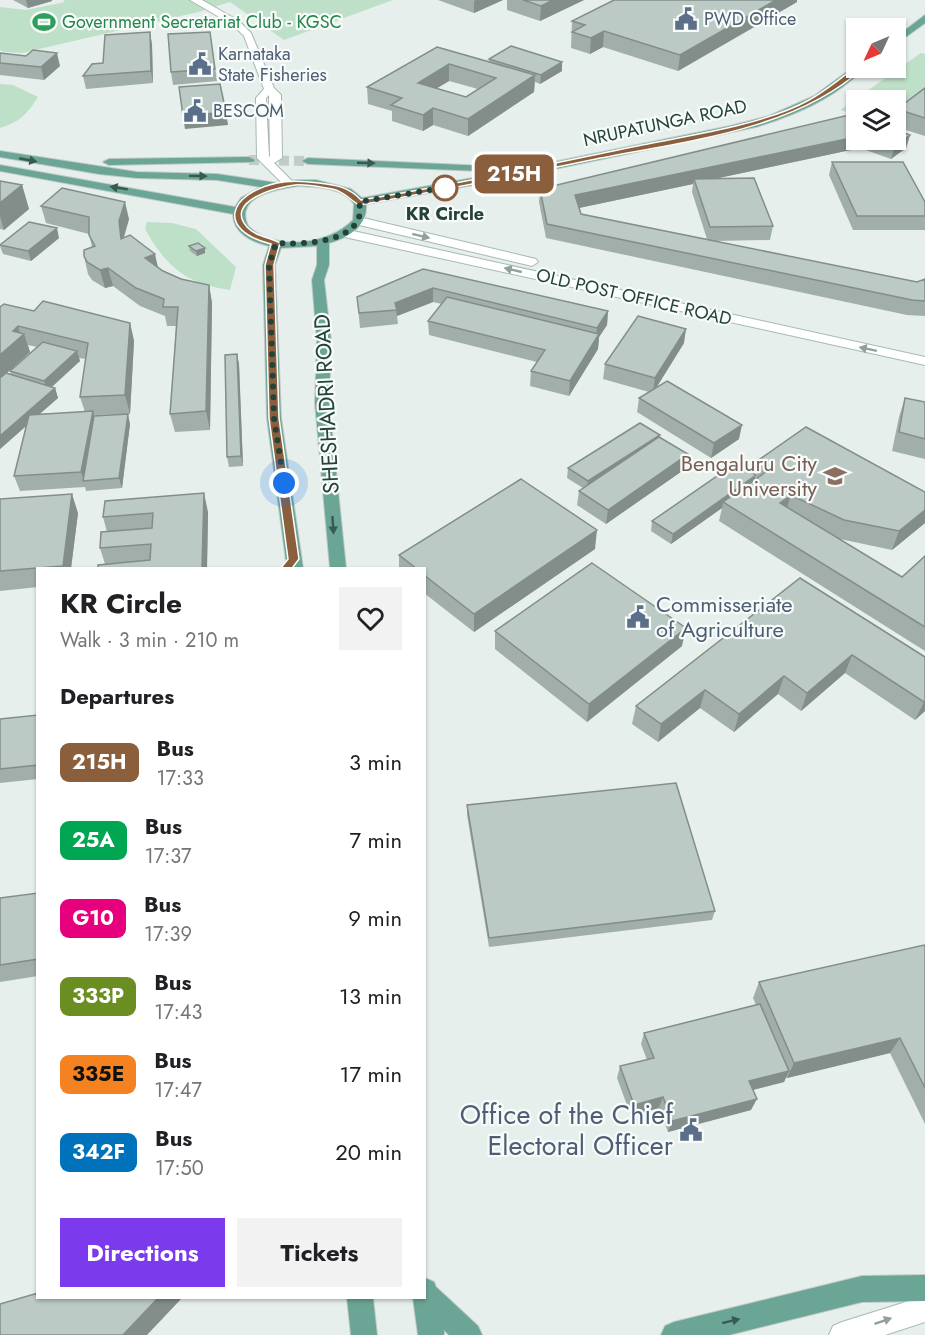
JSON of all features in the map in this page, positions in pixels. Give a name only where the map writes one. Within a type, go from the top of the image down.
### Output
[{"type":"main road","points":[[906,33],[925,18]]},
{"type":"main road","name":"NRUPATUNGA ROAD","points":[[359,202],[427,192],[720,131],[775,117],[812,102],[846,78]]},
{"type":"main road","points":[[0,154],[56,165],[137,175],[217,177],[275,186]]},
{"type":"main road","points":[[56,165],[249,160]]},
{"type":"main road","points":[[308,161],[534,170]]},
{"type":"main road","points":[[0,168],[160,195],[238,211]]},
{"type":"main road","points":[[137,175],[191,189],[190,193],[178,196],[160,195]]},
{"type":"main road","points":[[318,183],[337,187],[351,194],[359,202],[362,212],[359,221],[344,233],[323,241],[295,244],[276,243],[259,238],[246,231],[239,221],[238,211],[246,200],[275,186],[318,183]]},
{"type":"main road","name":"SHESHADRI ROAD","points":[[323,241],[323,265],[318,280],[324,341],[322,403],[338,567]]},
{"type":"main road","name":"SHESHADRI ROAD","points":[[276,243],[269,265],[274,418],[294,567]]},
{"type":"main road","points":[[674,1335],[862,1289],[925,1288]]},
{"type":"main road","points":[[426,1295],[469,1335]]},
{"type":"main road","points":[[360,1299],[362,1333]]},
{"type":"main road","points":[[426,1299],[431,1335]]},
{"type":"street","points":[[195,0],[236,23],[248,35],[269,89],[276,95],[276,158],[269,161],[289,184]]},
{"type":"street","name":"OLD POST OFFICE ROAD","points":[[359,221],[925,349]]},
{"type":"street","name":"OLD POST OFFICE ROAD","points":[[344,233],[925,361]]},
{"type":"street","points":[[842,1335],[925,1309]]},
{"type":"green space","points":[[63,0],[393,0],[284,40],[230,2],[198,12],[22,53],[0,50],[0,7],[26,10],[65,2]]},
{"type":"green space","points":[[921,53],[925,54],[925,101],[906,116],[906,90],[868,90],[885,78],[906,78],[906,64]]},
{"type":"green space","points":[[0,84],[13,85],[38,97],[22,117],[0,128]]},
{"type":"green space","points":[[147,222],[172,223],[196,229],[236,267],[230,290],[202,283],[179,272],[161,254],[153,242],[145,229]]},
{"type":"building","points":[[523,0],[553,0],[541,6]]},
{"type":"building","name":"PWD Office","points":[[614,0],[776,0],[680,55],[604,31],[591,38],[572,32],[585,25],[572,21]]},
{"type":"building","points":[[150,32],[151,71],[83,76],[92,64],[103,63],[105,35]]},
{"type":"building","points":[[210,32],[215,69],[171,72],[168,34]]},
{"type":"building","points":[[511,46],[562,62],[541,75],[489,59]]},
{"type":"building","points":[[437,47],[535,75],[468,119],[433,108],[423,115],[391,105],[402,98],[367,87]],"holes":[[[449,64],[496,78],[466,97],[418,83]]]},
{"type":"building","points":[[33,50],[57,53],[41,67],[0,63],[0,53],[26,56]]},
{"type":"building","points":[[220,84],[226,112],[183,116],[179,87]]},
{"type":"building","points":[[925,88],[925,118],[906,112],[906,102]]},
{"type":"building","points":[[846,116],[846,139],[575,195],[581,214],[917,282],[925,279],[925,301],[547,224],[540,189]]},
{"type":"building","points":[[832,162],[903,162],[925,202],[925,216],[857,216]]},
{"type":"building","points":[[754,178],[773,226],[710,227],[694,179]]},
{"type":"building","points":[[0,181],[22,185],[0,203]]},
{"type":"building","points":[[62,188],[125,202],[119,221],[121,239],[130,235],[155,254],[145,258],[163,271],[181,279],[209,285],[206,411],[170,414],[178,307],[163,307],[164,299],[136,288],[108,268],[100,270],[87,262],[84,250],[95,246],[89,235],[89,217],[41,206]]},
{"type":"building","points":[[29,222],[57,228],[28,251],[0,245]]},
{"type":"building","points":[[198,243],[205,248],[196,251],[189,246]]},
{"type":"building","points":[[423,269],[608,311],[597,328],[433,288],[395,303],[397,310],[359,313],[357,297]]},
{"type":"building","points":[[447,297],[599,334],[570,381],[531,371],[545,350],[428,321]]},
{"type":"building","points":[[43,301],[130,323],[125,395],[80,397],[88,343],[18,326],[13,331],[24,334],[0,355],[0,307],[4,304],[34,311]]},
{"type":"building","points":[[638,316],[686,329],[655,378],[605,364]]},
{"type":"building","points":[[43,342],[77,351],[44,381],[10,371]]},
{"type":"building","points":[[237,354],[241,456],[227,457],[225,355]]},
{"type":"building","points":[[6,373],[55,388],[0,436],[0,378]]},
{"type":"building","points":[[667,381],[742,425],[714,443],[639,398]]},
{"type":"building","points":[[905,398],[925,402],[925,439],[899,432]]},
{"type":"building","points":[[93,411],[81,472],[14,476],[29,415]]},
{"type":"building","points":[[128,414],[119,478],[83,481],[94,416]]},
{"type":"building","points":[[640,423],[660,435],[588,481],[568,468]]},
{"type":"building","points":[[806,427],[925,492],[925,510],[899,531],[844,520],[791,495],[780,503],[902,577],[925,556],[925,627],[723,502],[773,467],[760,459]]},
{"type":"building","points":[[659,437],[688,454],[608,510],[579,491]]},
{"type":"building","points":[[736,463],[756,475],[673,534],[652,521]]},
{"type":"building","points":[[521,479],[597,530],[474,614],[426,577],[426,567],[415,567],[399,555]]},
{"type":"building","points":[[204,493],[202,567],[98,567],[98,565],[150,560],[151,544],[100,548],[101,532],[152,528],[153,513],[103,517],[105,501]]},
{"type":"building","points":[[72,494],[63,566],[0,571],[0,499]]},
{"type":"building","points":[[592,563],[686,628],[589,704],[495,631]]},
{"type":"building","points":[[800,578],[925,657],[925,701],[852,655],[807,693],[784,676],[739,714],[705,690],[661,724],[636,706]]},
{"type":"building","points":[[36,715],[36,765],[0,769],[0,719]]},
{"type":"building","points":[[676,783],[715,911],[489,938],[467,805]]},
{"type":"building","points":[[36,893],[36,959],[0,965],[0,898]]},
{"type":"building","points":[[924,945],[925,1088],[900,1038],[794,1063],[759,982]]},
{"type":"building","points":[[760,1004],[789,1071],[749,1081],[757,1099],[672,1121],[663,1097],[634,1105],[620,1066],[654,1058],[644,1033]]},
{"type":"building","points":[[36,1294],[36,1299],[157,1299],[123,1335],[0,1335],[0,1304]]},
{"type":"tunnel","points":[[249,160],[308,161]]},
{"type":"bus line","name":"215H","points":[[287,567],[294,559],[274,418],[269,265],[276,243],[246,231],[239,221],[238,211],[246,200],[259,192],[277,186],[298,183],[318,183],[337,187],[351,194],[359,202],[427,192],[702,135],[775,117],[812,102],[846,78]]},
{"type":"place","name":"PWD Office","points":[[686,19]]},
{"type":"place","name":"Government Secretariat Club - KGSC","points":[[44,22]]},
{"type":"place","name":"Karnataka State Fisheries","points":[[200,64]]},
{"type":"place","name":"BESCOM","points":[[195,111]]},
{"type":"place","name":"KR Circle","points":[[445,188]]},
{"type":"place","name":"Bengaluru City University","points":[[835,476]]},
{"type":"place","name":"Commisseriate of Agriculture","points":[[638,617]]},
{"type":"place","name":"Office of the Chief Electoral Officer","points":[[691,1130]]},
{"type":"route","points":[[284,483],[274,418],[269,265],[276,243],[316,243],[334,238],[359,221],[362,212],[359,202],[448,187],[445,188]]}]
